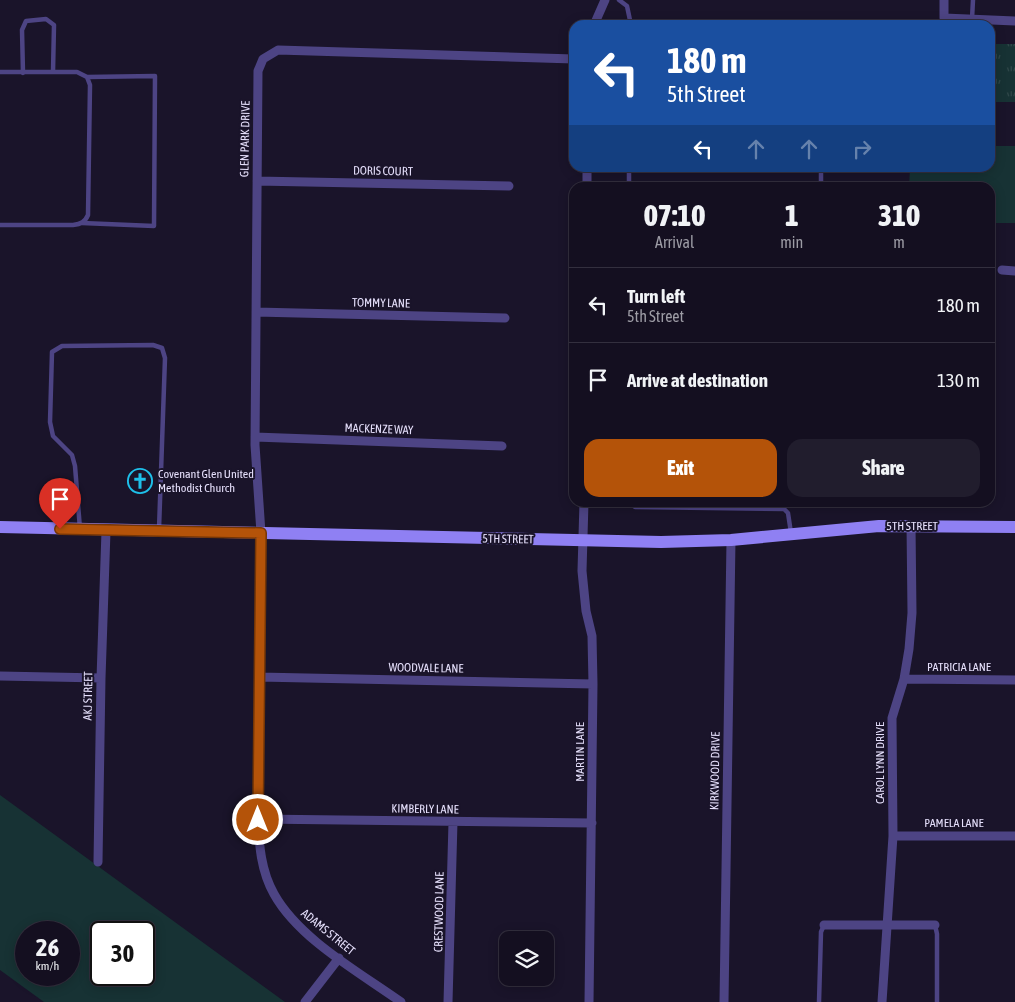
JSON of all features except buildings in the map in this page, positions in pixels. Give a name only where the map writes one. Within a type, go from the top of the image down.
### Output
[{"type":"main road","name":"5TH STREET","points":[[0,527],[106,531],[661,542],[731,540],[911,525],[1015,527]]},
{"type":"street","points":[[596,20],[605,0]]},
{"type":"street","points":[[942,20],[944,0]]},
{"type":"street","points":[[962,20],[994,20]]},
{"type":"street","points":[[995,20],[1015,21]]},
{"type":"street","name":"GLEN PARK DRIVE","points":[[261,533],[255,437],[258,71],[263,59],[278,50],[569,59]]},
{"type":"street","name":"DORIS COURT","points":[[257,181],[509,186]]},
{"type":"street","points":[[1002,270],[1015,271]]},
{"type":"street","name":"TOMMY LANE","points":[[256,312],[505,318]]},
{"type":"street","name":"MACKENZE WAY","points":[[255,437],[502,446]]},
{"type":"street","name":"MARTIN LANE","points":[[584,507],[582,570],[586,611],[592,636],[593,684],[589,1002]]},
{"type":"street","name":"CAROL LYNN DRIVE","points":[[882,1002],[893,836],[892,718],[904,679],[912,613],[911,525]]},
{"type":"street","name":"AKJ STREET","points":[[98,862],[106,531]]},
{"type":"street","name":"ADAMS STREET","points":[[261,533],[259,849],[273,893],[289,916],[339,958],[401,1002]]},
{"type":"street","name":"KIRKWOOD DRIVE","points":[[724,1002],[731,540]]},
{"type":"street","points":[[0,676],[101,678]]},
{"type":"street","name":"WOODVALE LANE","points":[[259,677],[593,684]]},
{"type":"street","name":"PATRICIA LANE","points":[[904,679],[1015,680]]},
{"type":"street","name":"KIMBERLY LANE","points":[[258,820],[592,823]]},
{"type":"street","name":"CRESTWOOD LANE","points":[[448,1002],[453,822]]},
{"type":"street","name":"PAMELA LANE","points":[[893,836],[1015,836]]},
{"type":"street","points":[[824,925],[935,925]]},
{"type":"street","points":[[305,1002],[339,958]]},
{"type":"lane","points":[[619,0],[627,6],[630,20]]},
{"type":"lane","points":[[972,0],[972,19]]},
{"type":"lane","points":[[23,73],[22,30],[26,21],[46,19],[54,25],[53,72]]},
{"type":"lane","points":[[0,72],[77,72],[87,77],[155,76],[154,226],[82,224],[40,227],[0,225]]},
{"type":"lane","points":[[82,224],[88,215],[90,86],[87,77]]},
{"type":"lane","points":[[80,530],[75,466],[72,455],[53,436],[50,422],[52,352],[62,346],[153,345],[162,348],[165,358],[159,531]]},
{"type":"lane","points":[[634,507],[784,509],[788,513],[791,534]]},
{"type":"lane","points":[[819,1002],[821,932],[824,925]]},
{"type":"lane","points":[[935,925],[938,934],[937,1002]]},
{"type":"green space","points":[[995,44],[1015,44],[1015,102],[995,102]]},
{"type":"green space","points":[[995,146],[1015,146],[1015,223],[995,223],[995,182],[909,182],[910,172],[995,172]]},
{"type":"green space","points":[[0,795],[285,1002],[44,1002],[22,986],[80,986],[80,921],[15,921],[15,981],[0,970]]},
{"type":"place","name":"Covenant Glen United Methodist Church","points":[[140,481]]},
{"type":"route","points":[[60,529],[261,533],[258,820]]}]
